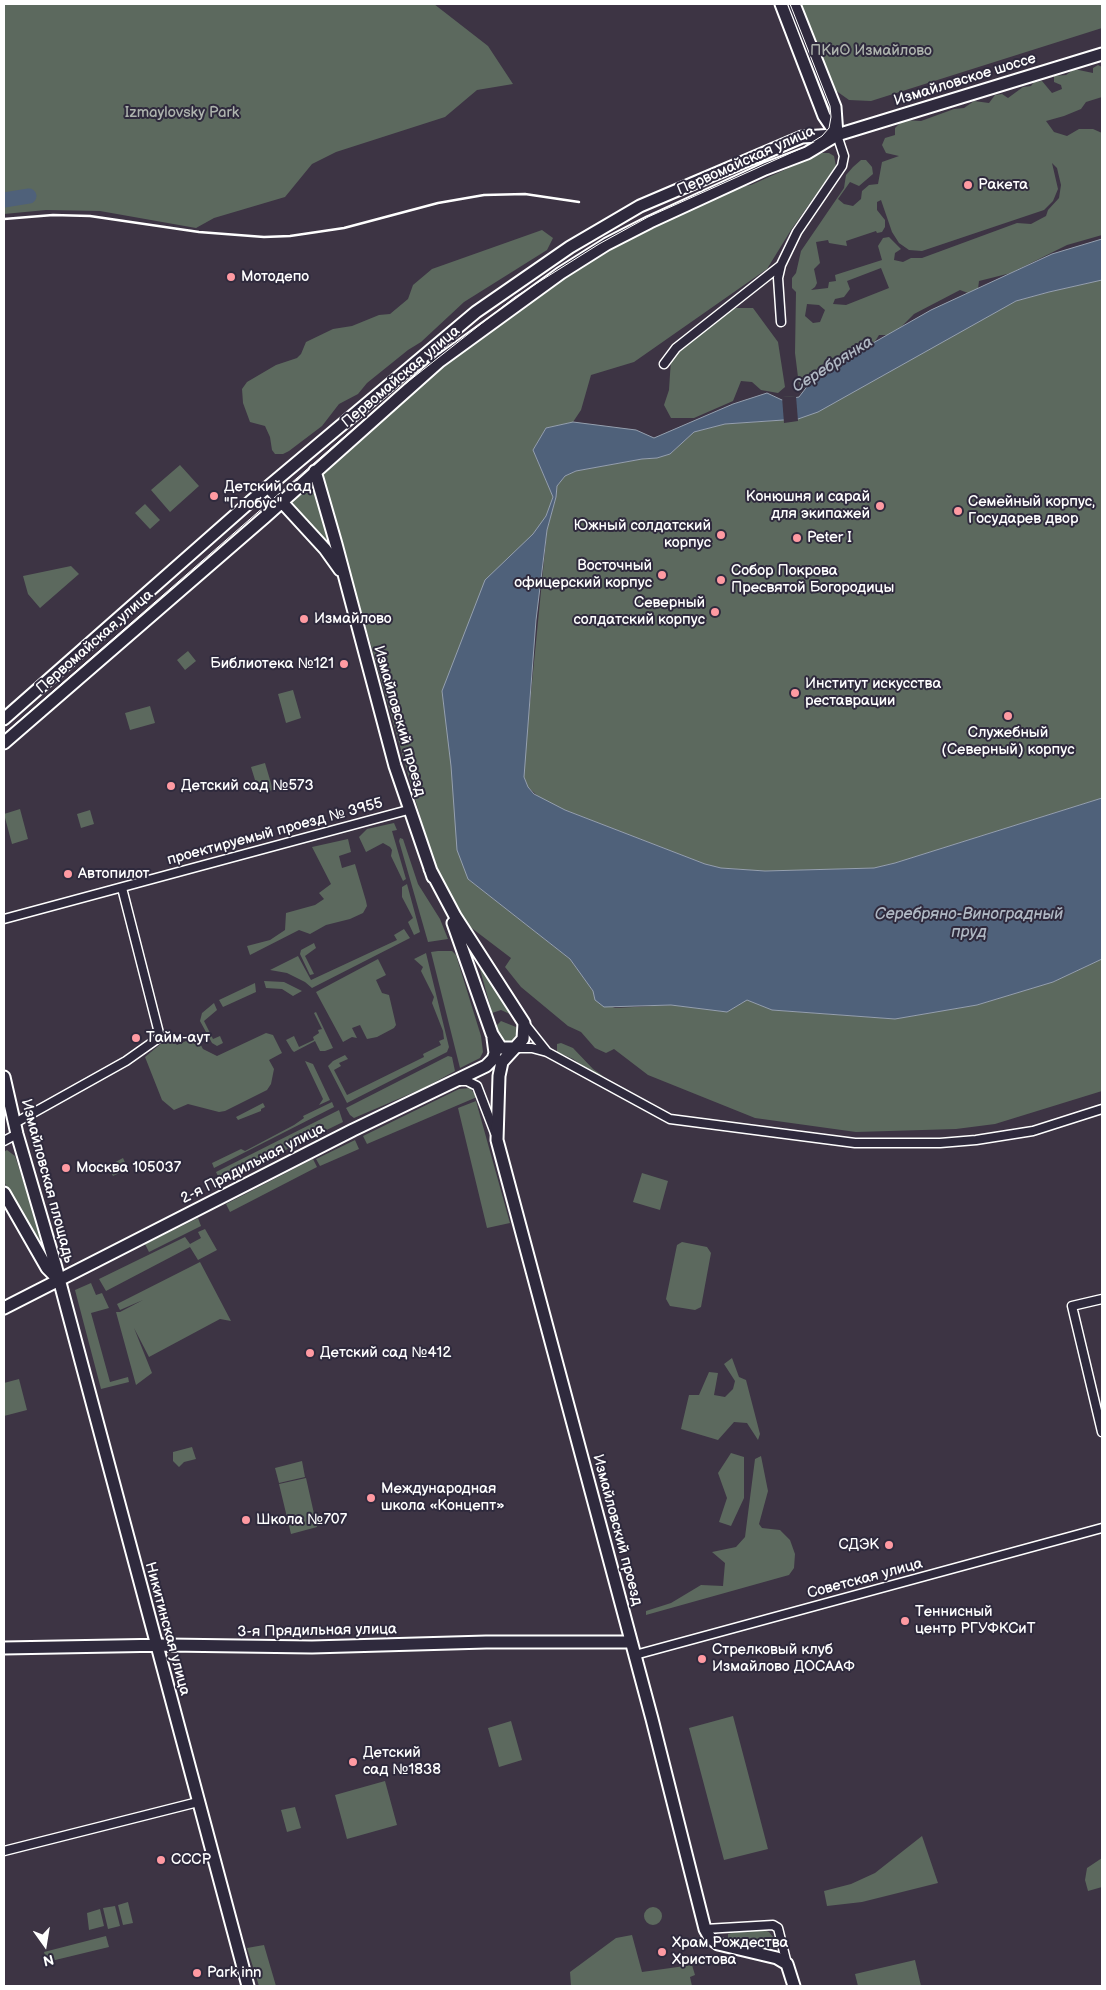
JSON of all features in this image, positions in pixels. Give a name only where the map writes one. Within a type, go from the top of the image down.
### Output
[{"type":"street","points":[[781,4],[821,110],[827,123],[838,134]]},
{"type":"street","points":[[781,322],[778,278],[781,265],[801,226],[844,162],[834,107],[794,4]]},
{"type":"street","name":"Измайловское шоссе","points":[[838,134],[1102,54]]},
{"type":"street","points":[[802,137],[817,126],[821,118],[821,110]]},
{"type":"street","name":"Первомайская улица","points":[[4,719],[177,565],[379,392],[476,312],[570,248],[640,206],[802,137],[838,134]]},
{"type":"street","name":"Первомайская улица","points":[[4,744],[440,361],[561,272],[607,244],[650,222],[765,169],[808,154],[838,134]]},
{"type":"street","points":[[664,364],[676,348],[781,265]]},
{"type":"street","name":"Измайловский проезд","points":[[315,471],[408,810],[460,940],[492,1034]]},
{"type":"street","name":"Измайловский проезд","points":[[269,488],[326,549],[344,579]]},
{"type":"street","points":[[177,565],[185,575],[188,584]]},
{"type":"street","name":"проектируемый проезд № 3955","points":[[4,919],[408,810]]},
{"type":"street","name":"Измайловский проезд","points":[[430,869],[455,916],[524,1023],[546,1052]]},
{"type":"street","points":[[4,1141],[16,1128],[160,1038],[122,888]]},
{"type":"street","name":"Измайловский проезд","points":[[497,1140],[499,1076],[502,1062],[523,1039],[524,1023]]},
{"type":"street","points":[[492,1034],[501,1048],[532,1048],[546,1052],[670,1119],[855,1143],[931,1143],[976,1140],[1033,1131],[1102,1109]]},
{"type":"street","name":"2-я Прядильная улица","points":[[4,1308],[353,1130],[486,1066],[493,1059],[495,1047],[492,1034]]},
{"type":"street","name":"Измайловская площадь","points":[[4,1078],[16,1128],[59,1280]]},
{"type":"street","name":"Измайловский проезд","points":[[455,1082],[467,1081],[477,1086],[497,1140],[631,1642],[705,1929]]},
{"type":"street","name":"Измайловская площадь","points":[[4,1193],[47,1268],[59,1280]]},
{"type":"street","name":"Никитинская улица","points":[[59,1280],[155,1646],[248,1986]]},
{"type":"street","points":[[1102,1299],[1072,1306],[1102,1432]]},
{"type":"street","name":"Советская улица","points":[[634,1655],[1102,1528]]},
{"type":"street","name":"3-я Прядильная улица","points":[[4,1648],[155,1646],[312,1647],[486,1642],[631,1642]]},
{"type":"street","points":[[4,1851],[198,1802]]},
{"type":"street","points":[[787,1964],[777,1958],[718,1944],[710,1938],[705,1929],[773,1925],[778,1928],[794,1986]]},
{"type":"green space","name":"Izmaylovsky Park","points":[[4,4],[434,4],[488,46],[513,84],[477,90],[445,117],[336,152],[312,164],[285,197],[214,218],[196,228],[100,211],[46,210],[4,214]]},
{"type":"green space","name":"ПКиО Измайлово","points":[[801,4],[1102,4],[1102,28],[871,101],[849,100],[835,90]]},
{"type":"green space","points":[[1098,65],[1102,67],[1102,97],[1086,102],[1081,109],[1046,121],[1054,132],[1067,136],[1079,129],[1093,129],[1102,133],[1102,235],[1067,245],[1011,273],[979,281],[978,289],[968,293],[960,290],[914,314],[900,328],[888,335],[879,335],[874,343],[856,353],[839,358],[832,367],[815,376],[800,393],[795,353],[796,292],[792,288],[792,278],[796,273],[801,251],[844,188],[846,175],[853,167],[861,160],[866,160],[872,167],[873,174],[859,186],[850,182],[838,199],[844,204],[853,206],[861,199],[862,191],[869,185],[878,184],[882,162],[899,156],[886,153],[882,145],[885,138],[895,135],[895,128],[903,120],[921,121],[954,109],[964,108],[974,101],[989,103],[995,95],[1002,94],[1008,98],[1023,87],[1031,86],[1034,82],[1042,81],[1052,93],[1062,89],[1061,85],[1054,82],[1054,76],[1066,75],[1074,69],[1093,73],[1093,68]],"holes":[[[1052,163],[1057,168],[1061,185],[1059,198],[1048,210],[1046,216],[1031,224],[1017,223],[922,258],[911,258],[903,262],[894,260],[895,253],[901,249],[889,237],[883,238],[878,246],[882,260],[835,275],[836,281],[829,282],[828,288],[811,290],[817,283],[814,269],[820,263],[816,242],[828,240],[829,243],[847,246],[846,241],[876,231],[877,233],[882,232],[885,227],[885,220],[877,210],[877,202],[881,200],[892,232],[899,243],[909,250],[922,251],[1044,210],[1053,201],[1058,189]],[[881,268],[889,288],[846,305],[833,304],[835,299],[844,297],[850,289],[847,281]],[[807,304],[819,305],[825,310],[820,322],[813,323],[805,316]]]},
{"type":"green space","points":[[822,153],[829,153],[834,156],[836,166],[791,230],[767,269],[634,362],[591,375],[581,410],[573,422],[546,428],[533,450],[553,497],[546,517],[533,534],[442,691],[468,879],[570,959],[593,991],[595,1000],[615,1008],[671,1005],[727,1012],[747,1000],[772,1010],[895,1019],[977,1005],[1053,982],[1102,959],[1102,1091],[995,1124],[956,1129],[856,1132],[755,1118],[648,1075],[614,1049],[606,1053],[595,1048],[581,1032],[568,1026],[521,987],[505,967],[511,958],[465,923],[446,894],[428,844],[323,478],[326,466],[445,364],[597,255],[676,212],[733,188],[751,185]]},
{"type":"green space","points":[[542,230],[553,238],[547,250],[464,302],[421,342],[367,383],[358,394],[339,404],[322,426],[289,451],[283,454],[275,454],[265,426],[250,422],[243,403],[242,389],[247,382],[276,365],[297,358],[301,354],[306,342],[333,329],[352,326],[379,315],[390,314],[408,299],[413,285],[432,269]]},
{"type":"green space","points":[[1102,280],[1102,798],[874,868],[765,871],[721,868],[705,864],[542,800],[528,787],[524,777],[524,764],[547,530],[557,486],[565,476],[576,471],[657,458],[670,454],[694,432],[725,424],[784,420],[782,397],[796,396],[798,419],[1016,301]]},
{"type":"green space","points":[[736,308],[753,308],[778,342],[785,387],[778,393],[761,390],[752,382],[741,381],[733,401],[694,418],[671,418],[664,405],[669,390],[671,359],[684,344],[720,316]]},
{"type":"green space","points":[[180,465],[199,486],[170,512],[151,490]]},
{"type":"green space","points":[[309,483],[314,486],[332,544],[330,546],[295,507],[292,501],[292,497]]},
{"type":"green space","points":[[145,504],[160,520],[150,529],[135,513]]},
{"type":"green space","points":[[71,566],[79,574],[40,608],[28,594],[23,576]]},
{"type":"green space","points":[[188,651],[196,661],[185,670],[177,660]]},
{"type":"green space","points":[[293,690],[301,718],[286,723],[278,694]]},
{"type":"green space","points":[[150,706],[155,723],[130,730],[125,713]]},
{"type":"green space","points":[[265,763],[273,790],[259,793],[251,767]]},
{"type":"green space","points":[[20,809],[28,839],[12,844],[4,814]]},
{"type":"green space","points":[[90,810],[94,824],[81,828],[77,814]]},
{"type":"green space","points":[[394,823],[397,830],[392,831],[406,879],[403,881],[391,856],[392,850],[390,847],[383,843],[366,852],[359,837],[367,829]]},
{"type":"green space","points":[[400,838],[403,839],[418,884],[440,919],[448,939],[428,942],[399,841]]},
{"type":"green space","points":[[348,839],[351,852],[339,856],[342,868],[355,864],[367,906],[363,913],[350,919],[326,925],[310,934],[299,930],[250,955],[247,946],[270,940],[285,930],[286,913],[315,905],[324,899],[319,893],[331,884],[312,847]]},
{"type":"green space","points":[[407,884],[420,932],[414,935],[408,922],[413,918],[402,897],[402,887]]},
{"type":"green space","points":[[404,929],[410,938],[312,988],[305,982],[287,973],[270,970],[298,956],[311,980],[397,940],[394,935]]},
{"type":"green space","points":[[314,943],[316,948],[305,956],[314,974],[310,975],[300,954],[301,950]]},
{"type":"green space","points":[[452,951],[456,955],[481,1036],[483,1052],[480,1058],[460,1068],[431,952]]},
{"type":"green space","points":[[426,953],[449,1047],[447,1052],[347,1103],[328,1066],[333,1061],[345,1055],[348,1059],[339,1063],[341,1066],[334,1070],[347,1095],[424,1057],[423,1054],[441,1045],[439,1041],[444,1039],[443,1031],[432,1003],[434,997],[421,971],[423,967],[414,959]]},
{"type":"green space","points":[[378,959],[386,975],[376,980],[382,993],[389,995],[396,1025],[377,1037],[367,1039],[360,1025],[352,1028],[357,1038],[352,1037],[343,1042],[316,992]]},
{"type":"green space","points":[[478,962],[510,1009],[512,1015],[501,1010],[492,1013]]},
{"type":"green space","points":[[264,981],[284,982],[302,991],[293,996],[282,989],[266,988]]},
{"type":"green space","points":[[255,983],[256,992],[223,1007],[219,1000]]},
{"type":"green space","points":[[214,1003],[217,1010],[204,1021],[213,1039],[220,1036],[223,1043],[217,1046],[212,1043],[200,1021],[202,1013]]},
{"type":"green space","points":[[316,1012],[333,1048],[320,1051],[315,1041],[294,1052],[286,1040],[294,1036],[299,1047],[314,1040],[313,1037],[319,1033],[318,1030],[322,1029],[314,1013]]},
{"type":"green space","points":[[501,1021],[516,1027],[518,1033],[514,1043],[501,1043],[495,1027]]},
{"type":"green space","points":[[266,1033],[273,1035],[282,1053],[269,1060],[274,1069],[271,1084],[267,1090],[225,1111],[219,1112],[188,1104],[174,1110],[162,1100],[145,1057],[169,1037],[177,1045],[193,1038],[198,1040],[203,1049],[217,1056]]},
{"type":"green space","points":[[561,1043],[573,1048],[593,1069],[603,1076],[595,1075],[573,1059],[557,1052],[557,1044]]},
{"type":"green space","points":[[448,1056],[452,1057],[455,1071],[426,1087],[354,1118],[346,1108]]},
{"type":"green space","points":[[305,1061],[313,1064],[330,1100],[319,1105],[323,1099]]},
{"type":"green space","points":[[470,1088],[477,1097],[367,1144],[363,1136],[459,1089]]},
{"type":"green space","points":[[476,1101],[510,1223],[487,1228],[458,1108]]},
{"type":"green space","points":[[332,1102],[334,1107],[214,1168],[212,1163],[241,1149],[245,1151],[294,1125],[304,1118],[303,1116]]},
{"type":"green space","points":[[263,1103],[265,1107],[261,1111],[238,1120],[236,1117]]},
{"type":"green space","points":[[339,1110],[343,1122],[259,1163],[257,1162],[222,1182],[219,1178],[216,1172]]},
{"type":"green space","points":[[355,1140],[359,1149],[320,1166],[316,1159]]},
{"type":"green space","points":[[7,1150],[15,1156],[44,1244],[43,1246],[4,1182],[4,1152]]},
{"type":"green space","points":[[123,1158],[128,1169],[113,1176],[108,1166]]},
{"type":"green space","points":[[313,1159],[317,1167],[230,1212],[226,1204]]},
{"type":"green space","points":[[642,1173],[668,1181],[660,1210],[633,1202]]},
{"type":"green space","points":[[198,1218],[201,1226],[149,1252],[145,1244]]},
{"type":"green space","points":[[205,1229],[217,1250],[198,1260],[190,1247],[106,1291],[99,1279],[185,1237],[190,1244],[201,1238],[198,1232]]},
{"type":"green space","points":[[682,1242],[707,1247],[711,1253],[701,1307],[695,1310],[670,1306],[666,1299],[677,1245]]},
{"type":"green space","points":[[200,1262],[231,1321],[220,1319],[149,1357],[134,1328],[152,1373],[136,1385],[116,1312],[120,1312],[143,1300],[120,1310],[117,1304]]},
{"type":"green space","points":[[91,1283],[96,1295],[102,1293],[109,1308],[91,1313],[110,1382],[128,1377],[129,1382],[101,1389],[75,1290]]},
{"type":"green space","points":[[732,1358],[739,1377],[746,1380],[760,1434],[758,1440],[747,1423],[734,1422],[718,1440],[681,1429],[689,1395],[699,1395],[709,1372],[718,1373],[714,1395],[725,1397],[733,1389],[735,1381],[724,1364]]},
{"type":"green space","points":[[19,1379],[27,1410],[4,1416],[4,1383]]},
{"type":"green space","points":[[192,1447],[196,1459],[184,1462],[179,1467],[173,1461],[173,1452]]},
{"type":"green space","points":[[731,1453],[744,1457],[744,1498],[731,1526],[719,1522],[727,1498],[718,1473]]},
{"type":"green space","points":[[761,1456],[768,1491],[759,1524],[762,1528],[780,1530],[790,1540],[795,1554],[794,1568],[789,1575],[646,1615],[646,1611],[671,1603],[701,1585],[723,1586],[725,1563],[712,1552],[736,1547],[745,1537],[755,1459]]},
{"type":"green space","points":[[302,1461],[305,1477],[279,1483],[275,1468]]},
{"type":"green space","points":[[306,1478],[317,1527],[291,1534],[279,1484]]},
{"type":"green space","points":[[733,1716],[768,1849],[724,1860],[689,1728]]},
{"type":"green space","points":[[511,1721],[522,1760],[499,1767],[488,1728]]},
{"type":"green space","points":[[385,1781],[397,1825],[347,1839],[335,1795]]},
{"type":"green space","points":[[295,1807],[301,1828],[287,1832],[281,1810]]},
{"type":"green space","points":[[922,1836],[938,1883],[862,1902],[827,1906],[824,1891],[851,1884],[875,1873]]},
{"type":"green space","points":[[1102,1858],[1102,1887],[1088,1891],[1085,1880],[1087,1868]]},
{"type":"green space","points":[[128,1902],[133,1923],[123,1925],[118,1905]]},
{"type":"green space","points":[[115,1906],[120,1926],[108,1929],[103,1908]]},
{"type":"green space","points":[[653,1907],[659,1910],[662,1916],[659,1922],[653,1925],[647,1922],[644,1916],[647,1910]]},
{"type":"green space","points":[[100,1909],[104,1926],[89,1930],[87,1913]]},
{"type":"green space","points":[[759,1928],[769,1932],[773,1937],[774,1945],[771,1948],[764,1948],[752,1941],[738,1943],[728,1939],[728,1934]]},
{"type":"green space","points":[[632,1935],[642,1972],[692,1965],[695,1975],[690,1977],[692,1986],[571,1986],[570,1972],[616,1938]]},
{"type":"green space","points":[[106,1936],[109,1947],[47,1962],[44,1952]]},
{"type":"green space","points":[[264,1945],[276,1986],[259,1986],[247,1948]]},
{"type":"green space","points":[[915,1960],[921,1986],[858,1986],[855,1974]]},
{"type":"water","name":"Серебряно-Виноградный пруд","points":[[1102,239],[1102,280],[1016,301],[818,412],[798,419],[725,424],[694,432],[670,454],[657,458],[576,471],[565,476],[557,486],[547,530],[536,620],[524,777],[528,787],[534,794],[565,810],[705,864],[721,868],[765,871],[874,868],[1102,798],[1102,959],[1053,982],[977,1005],[895,1019],[772,1010],[747,1000],[727,1012],[671,1005],[604,1007],[595,1000],[593,991],[570,959],[468,879],[457,850],[451,766],[442,691],[485,580],[533,534],[546,516],[553,497],[533,450],[546,428],[573,422],[636,430],[654,438],[733,404],[767,393],[782,400],[799,397],[815,376],[931,310],[1052,254]]},
{"type":"pier","points":[[796,396],[798,421],[784,423],[782,397]]},
{"type":"waterway","name":"Серебрянка","points":[[4,200],[29,196]]},
{"type":"tram line","points":[[4,734],[400,388],[515,297],[599,244],[648,217],[804,147],[822,136],[829,128],[830,106],[790,4]]},
{"type":"railway","points":[[4,219],[53,215],[90,216],[199,232],[264,237],[290,236],[344,228],[438,203],[484,195],[525,194],[579,202]]},
{"type":"place","name":"Ракета","points":[[968,185]]},
{"type":"place","name":"Мотодепо","points":[[231,277]]},
{"type":"place","name":"Детский сад \"Глобус\"","points":[[214,496]]},
{"type":"place","name":"Конюшня и сарай для экипажей","points":[[880,506]]},
{"type":"place","name":"Семейный корпус, Государев двор","points":[[958,511]]},
{"type":"place","name":"Южный солдатский корпус","points":[[721,535]]},
{"type":"place","name":"Peter I","points":[[797,538]]},
{"type":"place","name":"Восточный офицерский корпус","points":[[662,575]]},
{"type":"place","name":"Собор Покрова Пресвятой Богородицы","points":[[721,580]]},
{"type":"place","name":"Северный солдатский корпус","points":[[715,612]]},
{"type":"place","name":"Измайлово","points":[[304,619]]},
{"type":"place","name":"Библиотека №121","points":[[344,664]]},
{"type":"place","name":"Институт искусства реставрации","points":[[795,693]]},
{"type":"place","name":"Служебный (Северный) корпус","points":[[1008,716]]},
{"type":"place","name":"Детский сад №573","points":[[171,786]]},
{"type":"place","name":"Автопилот","points":[[68,874]]},
{"type":"place","name":"Тайм-аут","points":[[136,1038]]},
{"type":"place","name":"Москва 105037","points":[[66,1168]]},
{"type":"place","name":"Детский сад №412","points":[[310,1353]]},
{"type":"place","name":"Международная школа «Концепт»","points":[[371,1498]]},
{"type":"place","name":"Школа №707","points":[[246,1520]]},
{"type":"place","name":"СДЭК","points":[[889,1545]]},
{"type":"place","name":"Теннисный центр РГУФКСиТ","points":[[905,1621]]},
{"type":"place","name":"Стрелковый клуб Измайлово ДОСААФ","points":[[702,1659]]},
{"type":"place","name":"Детский сад №1838","points":[[353,1762]]},
{"type":"place","name":"СССР","points":[[161,1860]]},
{"type":"place","name":"Храм Рождества Христова","points":[[662,1952]]},
{"type":"place","name":"Park inn","points":[[197,1973]]}]
